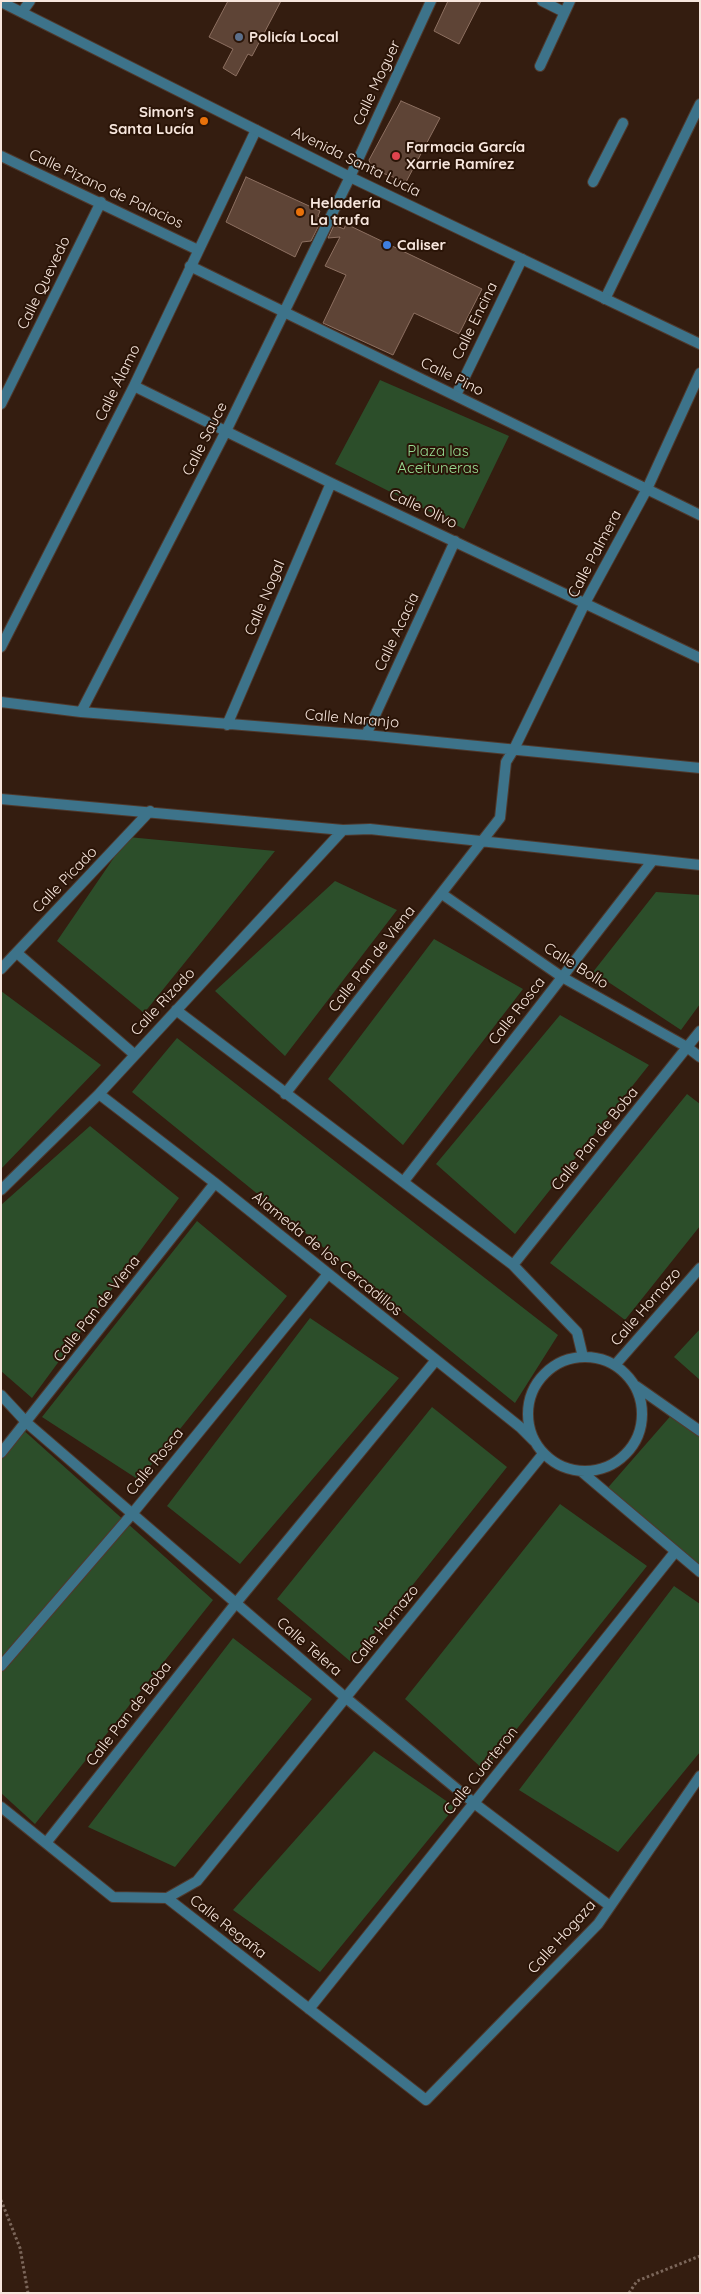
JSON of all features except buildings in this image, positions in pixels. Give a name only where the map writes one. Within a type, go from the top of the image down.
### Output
[{"type":"street","points":[[22,12],[30,1]]},
{"type":"street","name":"Calle Moguer","points":[[350,177],[431,1]]},
{"type":"street","points":[[542,1],[564,12]]},
{"type":"street","points":[[540,66],[570,1]]},
{"type":"street","name":"Avenida Santa Lucía","points":[[1,2],[350,177],[700,344]]},
{"type":"street","points":[[605,299],[700,104]]},
{"type":"street","points":[[593,182],[623,123]]},
{"type":"street","name":"Calle Álamo","points":[[1,647],[134,386],[256,130]]},
{"type":"street","name":"Calle Pizano de Palacios","points":[[1,156],[101,202],[198,250]]},
{"type":"street","name":"Calle Sauce","points":[[81,712],[226,431],[350,177]]},
{"type":"street","name":"Calle Quevedo","points":[[1,404],[101,202]]},
{"type":"street","name":"Calle Encina","points":[[456,395],[522,259]]},
{"type":"street","name":"Calle Pino","points":[[190,266],[700,515]]},
{"type":"street","name":"Calle Palmera","points":[[482,843],[500,818],[506,762],[585,603],[647,489],[700,373]]},
{"type":"street","name":"Calle Olivo","points":[[134,386],[331,483],[700,658]]},
{"type":"street","name":"Calle Nogal","points":[[227,725],[331,483]]},
{"type":"street","name":"Calle Acacia","points":[[366,735],[456,541]]},
{"type":"street","name":"Calle Naranjo","points":[[1,702],[81,712],[366,735],[700,768]]},
{"type":"street","points":[[1,799],[343,830],[370,829],[482,843],[700,865]]},
{"type":"street","name":"Calle Picado","points":[[1,970],[150,811]]},
{"type":"street","name":"Calle Rizado","points":[[1,1190],[99,1094],[343,830]]},
{"type":"street","name":"Calle Pan de Viena","points":[[285,1094],[482,843]]},
{"type":"street","name":"Calle Rosca","points":[[404,1181],[653,860]]},
{"type":"street","name":"Calle Bollo","points":[[442,894],[562,977],[687,1047],[700,1057]]},
{"type":"street","points":[[17,953],[135,1055]]},
{"type":"street","points":[[176,1010],[513,1265],[577,1332],[582,1357]]},
{"type":"street","name":"Calle Pan de Boba","points":[[513,1265],[700,1031]]},
{"type":"street","name":"Alameda de los Cercadillos","points":[[99,1094],[215,1183],[520,1427],[534,1441]]},
{"type":"street","name":"Calle Pan de Viena","points":[[1,1453],[215,1183]]},
{"type":"street","name":"Calle Hornazo","points":[[615,1365],[700,1268]]},
{"type":"street","name":"Calle Rosca","points":[[1,1666],[132,1514],[328,1274]]},
{"type":"street","points":[[636,1386],[643,1414],[642,1425],[635,1444],[622,1459],[602,1469],[582,1472],[559,1466],[543,1454],[534,1441],[528,1423],[528,1403],[534,1388],[546,1372],[563,1361],[582,1357],[596,1358],[615,1365],[624,1371],[636,1386],[700,1432]]},
{"type":"street","name":"Calle Pan de Boba","points":[[46,1843],[236,1603],[436,1360]]},
{"type":"street","name":"Calle Telera","points":[[1,1395],[26,1423],[346,1698],[474,1803],[610,1906]]},
{"type":"street","name":"Calle Hornazo","points":[[167,1898],[197,1881],[543,1454]]},
{"type":"street","points":[[582,1472],[700,1572]]},
{"type":"street","name":"Calle Cuarteron","points":[[309,2009],[675,1552]]},
{"type":"street","name":"Calle Hogaza","points":[[426,2100],[598,1924],[700,1776]]},
{"type":"street","name":"Calle Regaña","points":[[1,1806],[113,1897],[167,1898],[426,2100]]},
{"type":"path","points":[[1,2200],[20,2248],[28,2293]]},
{"type":"path","points":[[628,2293],[637,2281],[700,2256]]},
{"type":"green space","name":"Plaza las Aceituneras","points":[[380,380],[509,436],[464,529],[335,464]]},
{"type":"green space","points":[[128,837],[275,851],[144,1013],[57,941]]},
{"type":"green space","points":[[335,881],[397,910],[285,1056],[215,991]]},
{"type":"green space","points":[[656,892],[700,895],[700,1004],[681,1030],[593,972]]},
{"type":"green space","points":[[434,939],[523,989],[403,1145],[328,1079]]},
{"type":"green space","points":[[1,991],[101,1065],[1,1169]]},
{"type":"green space","points":[[560,1015],[649,1065],[515,1234],[436,1164]]},
{"type":"green space","points":[[177,1038],[558,1335],[515,1403],[132,1092]]},
{"type":"green space","points":[[687,1094],[700,1104],[700,1226],[625,1320],[550,1263]]},
{"type":"green space","points":[[90,1126],[179,1198],[32,1398],[1,1371],[1,1205]]},
{"type":"green space","points":[[197,1221],[287,1296],[139,1480],[42,1417]]},
{"type":"green space","points":[[310,1318],[399,1378],[240,1564],[167,1506]]},
{"type":"green space","points":[[700,1329],[700,1380],[674,1357]]},
{"type":"green space","points":[[432,1407],[507,1467],[351,1662],[277,1599]]},
{"type":"green space","points":[[674,1412],[700,1431],[700,1571],[605,1491]]},
{"type":"green space","points":[[21,1428],[213,1600],[35,1824],[1,1793],[1,1451]]},
{"type":"green space","points":[[560,1504],[647,1566],[484,1770],[405,1699]]},
{"type":"green space","points":[[674,1586],[700,1604],[700,1752],[618,1852],[519,1790]]},
{"type":"green space","points":[[233,1638],[312,1699],[175,1867],[88,1827]]},
{"type":"green space","points":[[374,1751],[455,1807],[320,1972],[233,1910]]},
{"type":"place","name":"Policía Local","points":[[239,37]]},
{"type":"place","name":"Simon's Santa Lucía","points":[[204,121]]},
{"type":"place","name":"Farmacia García Xarrie Ramírez","points":[[396,156]]},
{"type":"place","name":"Heladería La trufa","points":[[300,212]]},
{"type":"place","name":"Caliser","points":[[387,245]]}]
